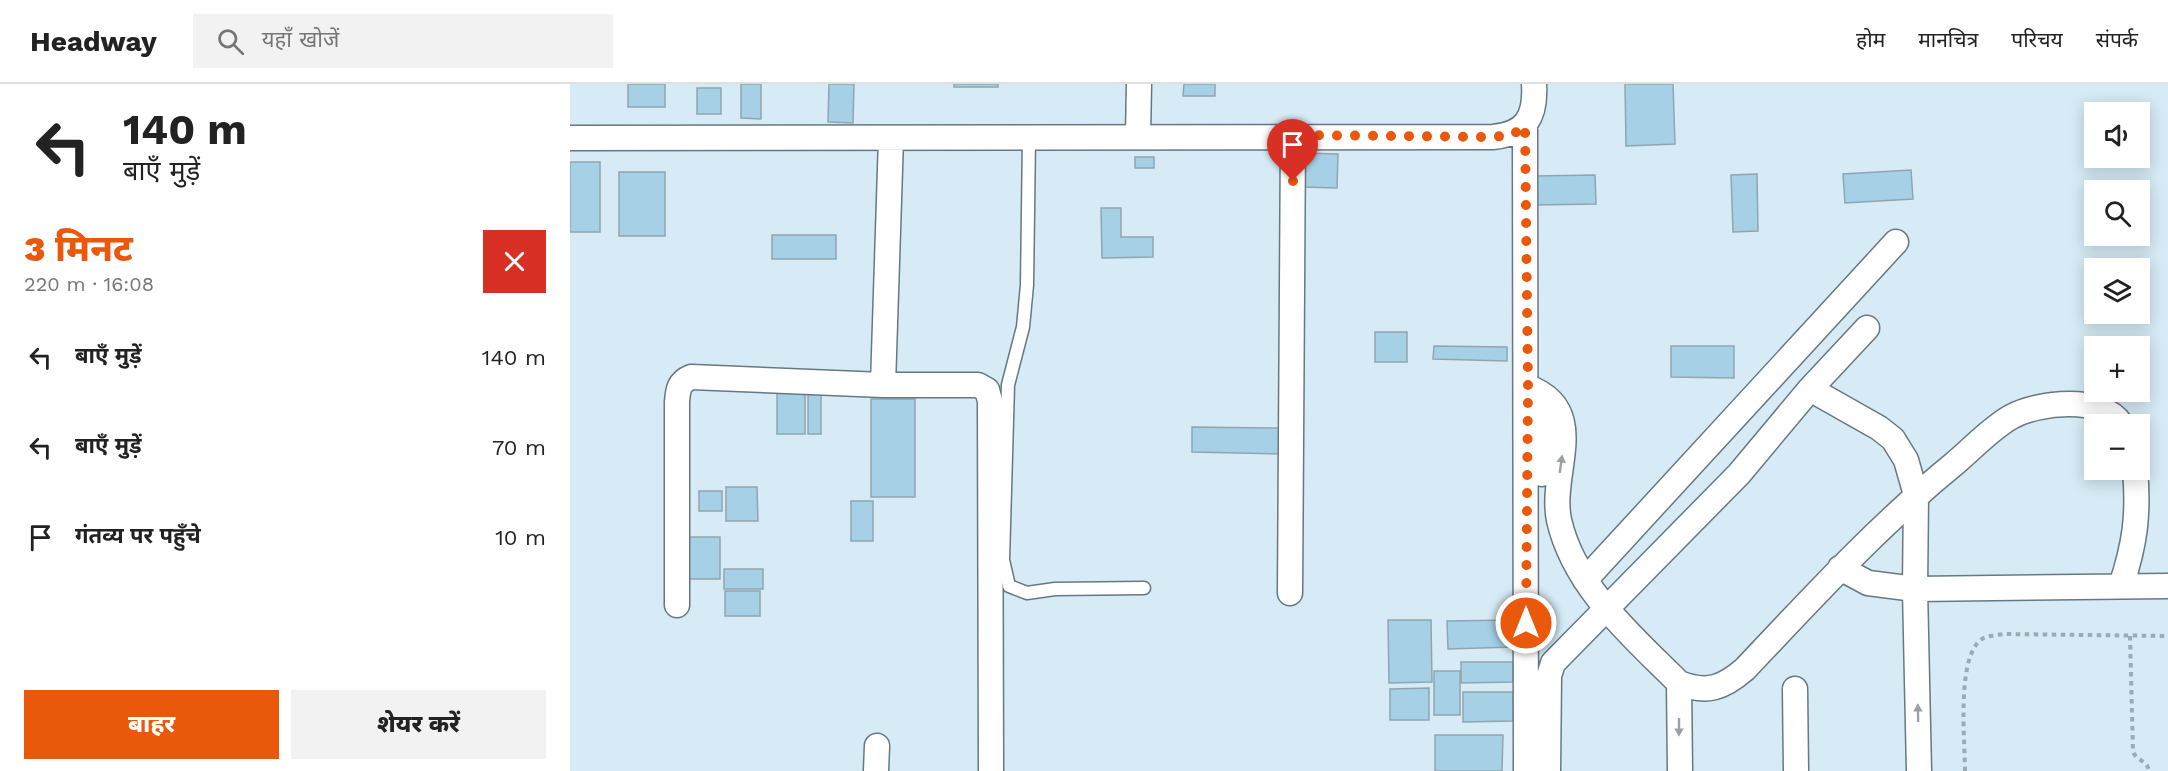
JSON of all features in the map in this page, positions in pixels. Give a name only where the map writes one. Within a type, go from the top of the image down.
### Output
[{"type":"street","points":[[1138,136],[1139,84]]},
{"type":"street","points":[[1526,771],[1528,387],[1525,126],[1531,112],[1534,84]]},
{"type":"street","points":[[570,138],[1029,138],[1293,135],[1493,137],[1512,135],[1525,126]]},
{"type":"street","points":[[1290,593],[1293,135]]},
{"type":"street","points":[[883,385],[891,138]]},
{"type":"street","points":[[1585,580],[1896,242]]},
{"type":"street","points":[[1548,771],[1549,676],[1553,663],[1608,610],[1739,474],[1810,389],[1867,328]]},
{"type":"street","points":[[677,605],[676,402],[678,388],[683,381],[692,377],[883,385],[978,385],[987,390],[990,401],[991,771]]},
{"type":"street","points":[[1528,387],[1544,394],[1550,401],[1546,419],[1542,477],[1543,518],[1549,545],[1565,566],[1585,580],[1608,610],[1679,683],[1694,689],[1710,690],[1728,684],[1745,669],[1840,568],[1916,495],[2011,417],[2053,405],[2086,405],[2105,409],[2110,414]]},
{"type":"street","points":[[1810,389],[1879,428],[1893,439],[1906,460],[1916,495],[1915,589],[1919,771]]},
{"type":"street","points":[[2121,586],[2133,550],[2138,501],[2136,480]]},
{"type":"street","points":[[1840,568],[1868,583],[1915,589],[2168,586]]},
{"type":"street","points":[[1679,683],[1680,771]]},
{"type":"street","points":[[1795,689],[1796,771]]},
{"type":"street","points":[[876,771],[877,746]]},
{"type":"lane","points":[[1029,138],[1028,285],[1023,327],[1008,385],[1003,560],[1010,586],[1027,593],[1055,589],[1144,588]]},
{"type":"path","points":[[1965,771],[1965,677],[1970,654],[1983,638],[2005,634],[2168,636]]},
{"type":"path","points":[[2130,635],[2133,752],[2146,763],[2149,771]]},
{"type":"building","points":[[628,84],[665,84],[665,107],[628,107]]},
{"type":"building","points":[[741,84],[761,84],[761,119],[741,118]]},
{"type":"building","points":[[829,84],[854,84],[853,123],[828,122]]},
{"type":"building","points":[[954,84],[998,84],[998,87],[954,87]]},
{"type":"building","points":[[1184,84],[1215,84],[1215,96],[1183,96]]},
{"type":"building","points":[[1625,84],[1673,84],[1675,144],[1626,146]]},
{"type":"building","points":[[697,88],[721,88],[721,114],[697,114]]},
{"type":"building","points":[[1301,153],[1338,154],[1337,188],[1301,187]]},
{"type":"building","points":[[1135,157],[1154,157],[1154,168],[1135,168]]},
{"type":"building","points":[[570,162],[600,162],[600,232],[570,232]]},
{"type":"building","points":[[1911,170],[1913,199],[1845,203],[1843,174]]},
{"type":"building","points":[[619,172],[665,172],[665,236],[619,236]]},
{"type":"building","points":[[1757,174],[1758,231],[1733,232],[1731,175]]},
{"type":"building","points":[[1595,175],[1596,204],[1536,205],[1535,176]]},
{"type":"building","points":[[1101,208],[1121,208],[1121,237],[1153,237],[1153,257],[1102,258]]},
{"type":"building","points":[[772,235],[836,235],[836,259],[772,259]]},
{"type":"building","points":[[1375,332],[1407,332],[1407,362],[1375,362]]},
{"type":"building","points":[[1434,346],[1507,347],[1507,361],[1433,359]]},
{"type":"building","points":[[1671,346],[1734,346],[1734,378],[1671,377]]},
{"type":"building","points":[[777,391],[805,391],[805,434],[777,434]]},
{"type":"building","points":[[808,391],[821,391],[821,434],[808,434]]},
{"type":"building","points":[[871,399],[915,399],[915,497],[871,497]]},
{"type":"building","points":[[1192,427],[1279,428],[1279,454],[1192,452]]},
{"type":"building","points":[[726,487],[757,487],[758,521],[726,521]]},
{"type":"building","points":[[699,491],[722,491],[722,511],[699,511]]},
{"type":"building","points":[[851,501],[873,501],[873,541],[851,541]]},
{"type":"building","points":[[685,537],[720,537],[720,579],[685,579]]},
{"type":"building","points":[[724,569],[763,569],[763,589],[724,589]]},
{"type":"building","points":[[725,591],[760,591],[760,616],[725,616]]},
{"type":"building","points":[[1388,620],[1431,620],[1432,682],[1389,683]]},
{"type":"building","points":[[1512,620],[1513,647],[1448,649],[1447,621]]},
{"type":"building","points":[[1461,662],[1513,662],[1513,682],[1461,683]]},
{"type":"building","points":[[1434,671],[1460,671],[1460,715],[1434,715]]},
{"type":"building","points":[[1429,688],[1429,720],[1390,720],[1390,689]]},
{"type":"building","points":[[1463,692],[1513,692],[1513,721],[1463,722]]},
{"type":"building","points":[[1435,735],[1503,735],[1502,771],[1435,771]]},
{"type":"route","points":[[1293,181],[1293,135],[1493,137],[1512,135],[1525,126],[1528,387],[1526,623]]}]
